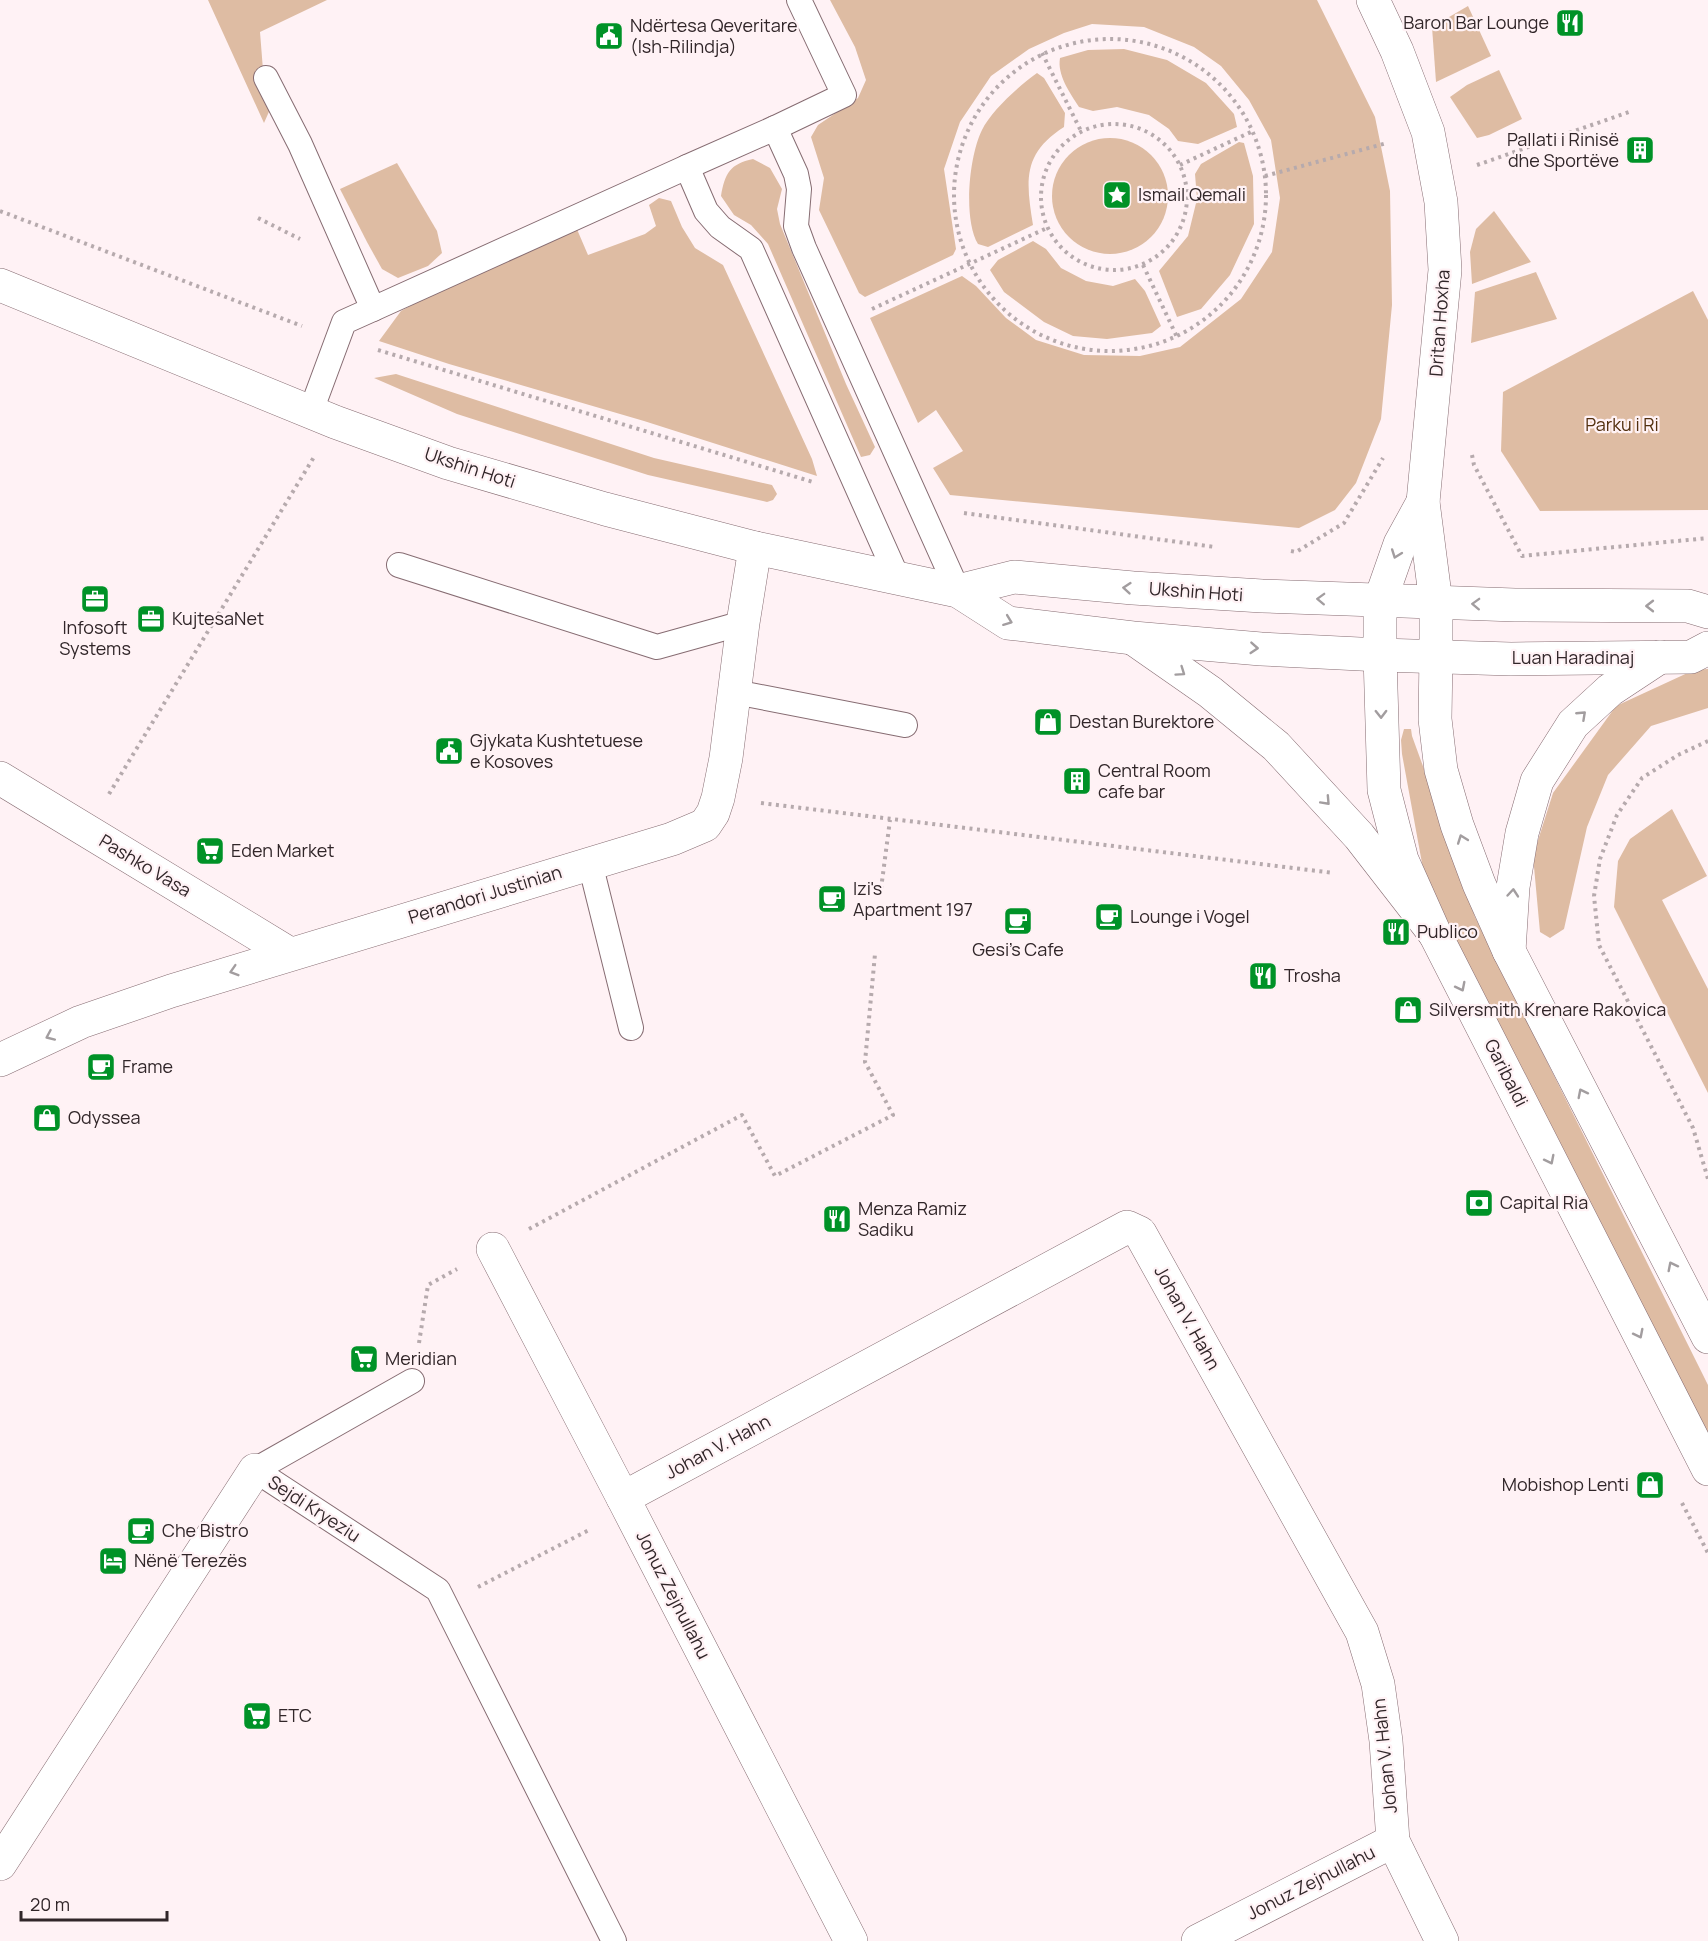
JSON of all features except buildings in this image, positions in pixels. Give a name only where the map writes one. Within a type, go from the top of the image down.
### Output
[{"type":"street","name":"Dritan Hoxha","points":[[1372,0],[1397,51],[1428,132],[1442,201],[1445,270],[1423,502],[1437,603],[1436,656]]},
{"type":"street","name":"Ukshin Hoti","points":[[0,285],[323,416],[448,463],[605,510],[755,548],[958,591],[1008,623],[1133,638],[1261,649],[1380,655]]},
{"type":"street","name":"Garibaldi","points":[[1423,502],[1400,544],[1380,601],[1384,790],[1402,860],[1435,934],[1708,1469]]},
{"type":"street","name":"Perandori Justinian","points":[[0,1060],[81,1022],[171,991],[672,839],[705,825],[714,813],[726,758],[755,548]]},
{"type":"street","name":"Ukshin Hoti","points":[[958,591],[1014,577],[1133,588],[1437,603]]},
{"type":"street","points":[[1437,603],[1688,606],[1708,612]]},
{"type":"street","points":[[1133,638],[1210,692],[1276,746],[1359,836],[1435,934]]},
{"type":"street","name":"Luan Haradinaj","points":[[1380,655],[1511,659],[1691,657],[1708,648]]},
{"type":"street","points":[[1436,656],[1435,719],[1441,770],[1457,825],[1479,884],[1509,951],[1708,1337]]},
{"type":"street","points":[[1509,951],[1513,887],[1522,833],[1537,781],[1573,724],[1610,690],[1660,657]]},
{"type":"street","name":"Pashko Vasa","points":[[0,778],[290,954]]},
{"type":"street","name":"Johan V. Hahn","points":[[626,1503],[1127,1227],[1140,1233],[1362,1632],[1378,1684],[1393,1841],[1442,1941]]},
{"type":"street","name":"Jonuz Zejnullahu","points":[[493,1249],[851,1941]]},
{"type":"street","name":"Sejdi Kryeziu","points":[[0,1864],[255,1470]]},
{"type":"street","name":"Jonuz Zejnullahu","points":[[1198,1941],[1393,1841]]},
{"type":"lane","points":[[323,416],[337,339],[344,322],[844,95],[799,0]]},
{"type":"lane","points":[[266,78],[300,144],[373,309]]},
{"type":"lane","points":[[775,128],[796,174],[799,189],[796,226],[958,591]]},
{"type":"lane","points":[[687,167],[706,211],[720,227],[751,249],[898,579]]},
{"type":"lane","points":[[399,565],[657,646],[743,624]]},
{"type":"lane","points":[[735,692],[905,725]]},
{"type":"lane","points":[[590,863],[631,1028]]},
{"type":"lane","points":[[255,1470],[412,1382]]},
{"type":"lane","name":"Sejdi Kryeziu","points":[[255,1470],[438,1590],[614,1941]]},
{"type":"path","points":[[1123,39],[1163,48],[1200,67],[1230,95],[1253,131],[1261,153],[1265,176],[1265,215],[1256,253],[1237,286],[1210,316],[1177,337],[1131,350],[1082,349],[1037,333],[998,304],[970,264],[957,231],[953,195],[957,160],[968,127],[987,97],[1012,72],[1042,53],[1081,40],[1123,39]]},
{"type":"path","points":[[1042,53],[1082,131]]},
{"type":"path","points":[[1471,167],[1629,112]]},
{"type":"path","points":[[1104,124],[1127,124],[1148,132],[1167,147],[1180,165],[1186,184],[1186,204],[1182,223],[1173,241],[1160,255],[1143,264],[1120,270],[1098,269],[1077,261],[1060,247],[1047,228],[1041,206],[1041,184],[1049,162],[1063,144],[1082,131],[1104,124]]},
{"type":"path","points":[[1180,165],[1253,131]]},
{"type":"path","points":[[1265,176],[1428,132]]},
{"type":"path","points":[[0,212],[337,339],[861,497]]},
{"type":"path","points":[[838,324],[1047,228]]},
{"type":"path","points":[[1143,264],[1177,337]]},
{"type":"path","points":[[104,802],[323,416]]},
{"type":"path","points":[[1286,551],[1296,552],[1344,523],[1389,448]]},
{"type":"path","points":[[919,507],[1222,548]]},
{"type":"path","points":[[1502,517],[1522,555],[1708,538]]},
{"type":"path","points":[[1708,741],[1678,754],[1642,778],[1617,815],[1600,859],[1594,896],[1599,945],[1693,1128],[1708,1179]]},
{"type":"path","points":[[718,798],[1341,873]]},
{"type":"path","points":[[881,889],[890,820]]},
{"type":"path","points":[[412,1382],[428,1285],[742,1115],[775,1176],[892,1116],[865,1062],[874,954]]},
{"type":"path","points":[[445,1605],[626,1503]]},
{"type":"green space","points":[[208,0],[327,0],[260,32],[263,70],[275,98],[264,123]]},
{"type":"green space","points":[[830,0],[1317,0],[1375,117],[1390,191],[1392,305],[1381,419],[1356,483],[1335,510],[1299,528],[950,495],[933,468],[963,451],[936,410],[918,423],[870,318],[962,276],[976,286],[1006,318],[1036,340],[1084,355],[1140,356],[1180,347],[1241,299],[1272,252],[1280,198],[1271,140],[1249,100],[1221,66],[1194,47],[1144,27],[1092,24],[1064,33],[1029,49],[991,76],[960,122],[944,169],[956,249],[953,255],[865,297],[859,293],[819,210],[824,178],[811,137],[818,125],[858,98],[866,80],[855,47]]},
{"type":"green space","points":[[1468,6],[1491,56],[1436,82],[1432,27]]},
{"type":"green space","points":[[1124,49],[1167,60],[1206,83],[1234,114],[1237,127],[1198,144],[1178,141],[1169,129],[1149,115],[1117,107],[1093,111],[1079,107],[1062,77],[1060,58],[1088,50]]},
{"type":"green space","points":[[1499,70],[1522,119],[1489,135],[1477,138],[1450,97],[1467,85]]},
{"type":"green space","points":[[1037,73],[1044,78],[1065,113],[1064,127],[1040,148],[1030,170],[1029,195],[1033,225],[988,247],[978,244],[973,233],[969,204],[971,171],[977,141],[986,123],[999,107],[1014,91]]},
{"type":"green space","points":[[1110,138],[1132,143],[1151,155],[1163,174],[1168,196],[1163,218],[1151,237],[1132,249],[1110,254],[1088,249],[1069,237],[1057,218],[1052,196],[1057,174],[1069,155],[1088,143]]},
{"type":"green space","points":[[1239,142],[1244,143],[1253,176],[1254,224],[1230,275],[1201,309],[1177,317],[1159,271],[1188,236],[1197,199],[1195,174],[1201,164]]},
{"type":"green space","points":[[753,159],[770,168],[782,189],[777,209],[780,224],[846,384],[875,447],[870,455],[861,457],[768,244],[751,225],[734,215],[721,196],[724,181],[730,171],[739,164]]},
{"type":"green space","points":[[397,163],[437,231],[442,253],[428,266],[398,278],[382,269],[340,189]]},
{"type":"green space","points":[[659,198],[671,201],[682,227],[695,248],[723,265],[812,459],[817,476],[379,341],[401,311],[450,284],[576,227],[588,255],[645,234],[656,226],[649,205]]},
{"type":"green space","points":[[1494,211],[1531,262],[1472,284],[1470,252],[1476,229]]},
{"type":"green space","points":[[1033,241],[1046,249],[1061,268],[1086,281],[1113,286],[1135,279],[1145,291],[1161,326],[1152,333],[1107,339],[1073,336],[1044,322],[1004,292],[990,270],[998,260]]},
{"type":"green space","points":[[1536,272],[1557,319],[1471,343],[1475,292]]},
{"type":"green space","name":"Parku i Ri","points":[[1693,291],[1708,320],[1708,510],[1540,511],[1501,451],[1503,392]]},
{"type":"green space","points":[[396,374],[654,458],[772,485],[777,494],[773,500],[767,502],[648,475],[457,414],[374,378]]},
{"type":"green space","points":[[1708,669],[1708,708],[1651,726],[1608,775],[1587,827],[1564,929],[1550,938],[1540,932],[1533,856],[1553,793],[1616,706],[1694,670]]},
{"type":"green space","points":[[1404,729],[1411,729],[1475,917],[1708,1385],[1708,1456],[1424,874],[1402,754],[1401,740]]},
{"type":"green space","points":[[1672,809],[1707,876],[1662,900],[1708,989],[1708,1093],[1614,907],[1618,861],[1630,839]]},
{"type":"place","name":"Baron Bar Lounge","points":[[1570,23]]},
{"type":"place","name":"Ndërtesa Qeveritare (Ish-Rilindja)","points":[[609,36]]},
{"type":"place","name":"Pallati i Rinisë dhe Sportëve","points":[[1640,150]]},
{"type":"place","name":"Ismail Qemali","points":[[1117,195]]},
{"type":"place","name":"Infosoft Systems","points":[[95,599]]},
{"type":"place","name":"KujtesaNet","points":[[151,619]]},
{"type":"place","name":"Destan Burektore","points":[[1048,722]]},
{"type":"place","name":"Gjykata Kushtetuese e Kosoves","points":[[449,751]]},
{"type":"place","name":"Central Room cafe bar","points":[[1077,781]]},
{"type":"place","name":"Eden Market","points":[[210,851]]},
{"type":"place","name":"Izi's Apartment 197","points":[[832,899]]},
{"type":"place","name":"Lounge i Vogel","points":[[1109,917]]},
{"type":"place","name":"Gesi’s Cafe","points":[[1018,921]]},
{"type":"place","name":"Publico","points":[[1396,932]]},
{"type":"place","name":"Trosha","points":[[1263,976]]},
{"type":"place","name":"Silversmith Krenare Rakovica","points":[[1408,1010]]},
{"type":"place","name":"Frame","points":[[101,1067]]},
{"type":"place","name":"Odyssea","points":[[47,1118]]},
{"type":"place","name":"Capital Ria","points":[[1479,1203]]},
{"type":"place","name":"Menza Ramiz Sadiku","points":[[837,1219]]},
{"type":"place","name":"Meridian","points":[[364,1359]]},
{"type":"place","name":"Mobishop Lenti","points":[[1650,1485]]},
{"type":"place","name":"Che Bistro","points":[[141,1531]]},
{"type":"place","name":"Nënë Terezës","points":[[113,1561]]},
{"type":"place","name":"ETC","points":[[257,1716]]}]
